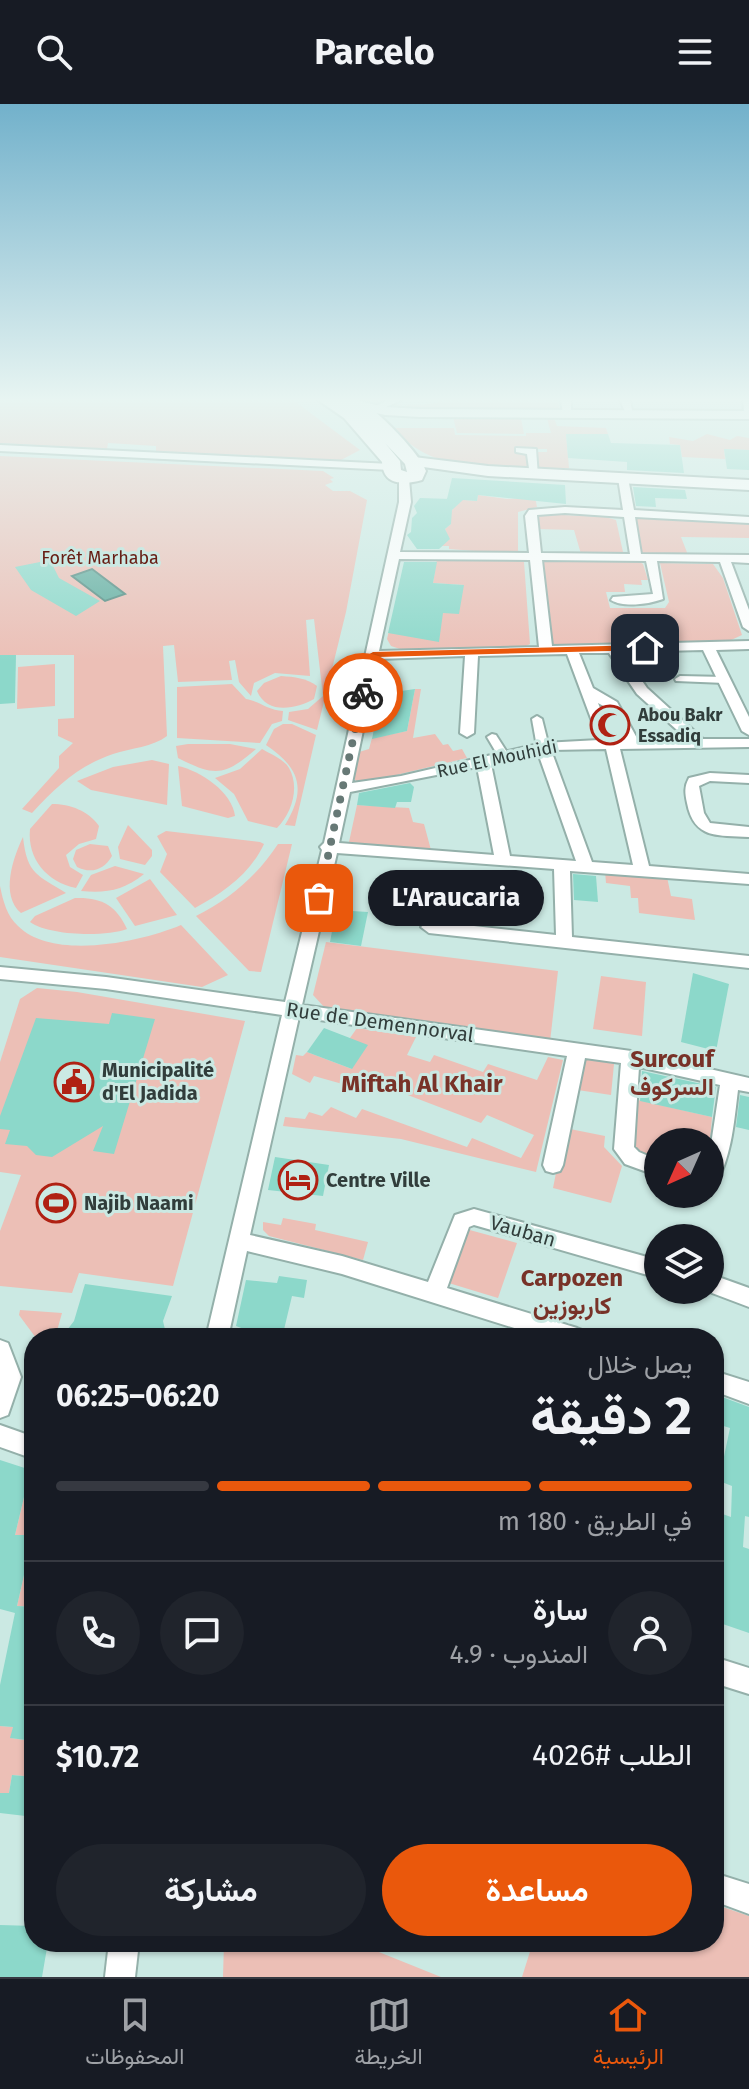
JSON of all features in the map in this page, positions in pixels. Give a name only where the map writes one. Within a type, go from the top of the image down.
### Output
[{"type":"street","points":[[219,1328],[373,655],[405,502],[405,487]]},
{"type":"street","points":[[624,487],[636,558]]},
{"type":"street","points":[[546,650],[533,512],[549,510],[749,520]]},
{"type":"street","points":[[393,555],[749,559]]},
{"type":"street","points":[[724,558],[749,627]]},
{"type":"street","points":[[617,600],[658,598],[659,587],[651,559]]},
{"type":"street","points":[[373,655],[749,645]]},
{"type":"street","points":[[708,646],[749,731]]},
{"type":"street","points":[[614,650],[642,691],[699,743]]},
{"type":"street","points":[[572,651],[609,744],[643,872]]},
{"type":"street","points":[[467,733],[472,653]]},
{"type":"street","points":[[680,679],[725,680]]},
{"type":"street","points":[[585,689],[612,705],[633,743]]},
{"type":"street","points":[[537,719],[543,747],[586,867]]},
{"type":"street","points":[[492,737],[504,757]]},
{"type":"street","name":"Rue El Mouhidi","points":[[342,789],[388,783],[543,747],[749,743]]},
{"type":"street","points":[[483,761],[503,861]]},
{"type":"street","points":[[749,779],[704,777],[694,781],[692,786],[697,820],[703,826],[749,832]]},
{"type":"street","points":[[328,847],[749,879]]},
{"type":"street","points":[[562,865],[564,940]]},
{"type":"street","points":[[429,927],[749,962]]},
{"type":"street","name":"Rue de Demennorval","points":[[3,974],[106,983],[631,1058],[739,1083]]},
{"type":"street","points":[[553,1165],[577,1052]]},
{"type":"street","points":[[631,1058],[624,1149],[632,1158],[644,1163]]},
{"type":"street","points":[[724,1138],[739,1083]]},
{"type":"street","name":"Vauban","points":[[435,1293],[458,1228],[462,1221],[474,1217],[644,1265]]},
{"type":"street","points":[[240,1241],[309,1256],[545,1328]]},
{"type":"street","points":[[724,1288],[749,1298]]},
{"type":"street","points":[[0,1350],[10,1377],[0,1407]]},
{"type":"street","points":[[724,1384],[749,1393]]},
{"type":"street","points":[[0,1436],[24,1444]]},
{"type":"street","points":[[724,1673],[749,1681]]},
{"type":"street","points":[[724,1890],[749,1899]]},
{"type":"street","points":[[120,1977],[123,1952]]},
{"type":"green space","name":"Forêt Marhaba","points":[[0,487],[328,487],[333,491],[350,491],[367,500],[346,612],[317,730],[288,720],[289,712],[308,709],[323,696],[314,619],[306,620],[310,676],[275,673],[254,683],[251,696],[239,682],[235,660],[229,661],[232,680],[178,682],[174,645],[163,646],[167,736],[155,743],[89,764],[59,786],[32,813],[22,809],[59,768],[59,756],[73,743],[58,736],[58,719],[74,718],[74,655],[0,655]]},
{"type":"green space","points":[[478,495],[507,499],[535,497],[537,507],[518,512],[518,551],[513,554],[440,546],[448,540],[445,529],[451,524],[448,514],[453,509],[452,499],[477,501]]},
{"type":"green space","points":[[535,515],[616,520],[623,552],[617,555],[581,554],[574,530],[536,529]]},
{"type":"green space","points":[[634,516],[749,522],[749,538],[681,537],[688,555],[641,554]]},
{"type":"green space","points":[[437,558],[517,559],[524,562],[530,644],[520,649],[406,651],[391,646],[387,639],[392,618],[464,585],[433,583]]},
{"type":"green space","points":[[551,559],[636,560],[643,564],[648,580],[641,580],[642,585],[624,584],[625,592],[606,592],[610,608],[665,608],[669,602],[660,563],[713,564],[723,578],[742,635],[727,642],[550,646],[541,563]]},
{"type":"green space","points":[[55,664],[55,706],[17,709],[18,667]]},
{"type":"green space","points":[[281,676],[300,678],[317,686],[314,699],[282,708],[268,704],[257,691],[264,683]]},
{"type":"green space","points":[[232,684],[246,699],[283,711],[282,721],[272,724],[260,743],[177,738],[177,687]]},
{"type":"green space","points":[[415,689],[421,689],[413,738],[435,734],[443,745],[448,744],[453,751],[462,749],[467,758],[367,782],[356,781],[353,777],[359,752],[369,749],[372,738],[407,731]]},
{"type":"green space","points":[[283,724],[292,724],[316,735],[295,826],[285,825],[298,790],[293,771],[266,745],[274,729]]},
{"type":"green space","points":[[230,744],[256,749],[227,769],[211,771],[178,758],[176,746]]},
{"type":"green space","points":[[262,749],[287,765],[294,783],[293,800],[277,828],[248,821],[234,794],[215,778],[240,769]]},
{"type":"green space","points":[[152,760],[169,764],[167,805],[91,790],[77,781],[113,767]]},
{"type":"green space","points":[[178,766],[196,773],[222,791],[235,816],[228,818],[182,806]]},
{"type":"green space","points":[[52,804],[78,809],[99,826],[96,839],[79,844],[66,855],[70,867],[83,875],[76,888],[48,875],[32,850],[30,829]]},
{"type":"green space","points":[[357,805],[409,808],[413,822],[424,824],[431,850],[349,842]]},
{"type":"green space","points":[[128,825],[152,850],[152,856],[145,865],[120,859],[118,847]]},
{"type":"green space","points":[[166,831],[264,844],[251,865],[235,882],[195,908],[160,872],[167,854],[157,836]]},
{"type":"green space","points":[[23,837],[31,867],[66,893],[21,913],[11,896],[10,876]]},
{"type":"green space","points":[[90,844],[108,846],[112,856],[97,869],[77,867],[73,859],[76,850]]},
{"type":"green space","points":[[278,844],[292,844],[261,972],[249,971],[196,916],[242,886]]},
{"type":"green space","points":[[115,866],[144,874],[114,890],[81,891],[91,875]]},
{"type":"green space","points":[[605,871],[667,877],[671,896],[692,899],[695,920],[639,913],[638,898],[631,898],[630,886],[606,883]]},
{"type":"green space","points":[[150,879],[177,915],[135,926],[116,898]]},
{"type":"green space","points":[[0,886],[11,918],[33,937],[74,946],[98,945],[144,937],[181,925],[228,975],[202,987],[0,957]]},
{"type":"green space","points":[[75,898],[107,904],[127,929],[78,934],[50,930],[30,922],[35,916]]},
{"type":"green space","points":[[326,942],[558,971],[550,1042],[326,1009],[313,995]]},
{"type":"green space","points":[[601,976],[646,982],[642,1036],[593,1029]]},
{"type":"green space","points":[[37,988],[245,1021],[173,1286],[79,1273],[72,1293],[0,1286],[0,1231],[21,1175],[0,1172],[0,1062],[20,999]]},
{"type":"green space","points":[[357,1028],[416,1037],[407,1055],[430,1062],[434,1055],[483,1072],[488,1064],[537,1080],[548,1057],[563,1060],[536,1172],[401,1139],[283,1126],[285,1117],[305,1119],[309,1112],[322,1116],[331,1107],[356,1118],[362,1109],[467,1147],[472,1138],[521,1158],[534,1135],[487,1115],[481,1123],[379,1084],[377,1087],[352,1077],[346,1085],[314,1076],[310,1083],[292,1074],[296,1055],[303,1056],[307,1052],[352,1069],[350,1038]]},
{"type":"green space","points":[[579,1057],[614,1064],[611,1095],[571,1089]]},
{"type":"green space","points":[[638,1100],[712,1117],[711,1128],[644,1128],[644,1158],[634,1148]]},
{"type":"green space","points":[[565,1128],[605,1136],[604,1147],[622,1166],[611,1203],[553,1188]]},
{"type":"green space","points":[[283,1218],[316,1224],[315,1230],[368,1242],[363,1260],[269,1236],[263,1230],[263,1222],[281,1225]]},
{"type":"green space","points":[[466,1229],[517,1243],[498,1298],[442,1281]]},
{"type":"green space","points":[[20,1310],[62,1313],[58,1328],[29,1328],[19,1315]]},
{"type":"green space","points":[[24,1497],[24,1536],[15,1535]]},
{"type":"green space","points":[[24,1575],[24,1606],[17,1606]]},
{"type":"green space","points":[[0,1726],[13,1727],[11,1738],[24,1740],[24,1776],[12,1775],[9,1793],[0,1793]]},
{"type":"green space","points":[[724,1907],[749,1916],[749,1977],[522,1977],[530,1952],[724,1952]]},
{"type":"green space","points":[[224,1952],[379,1952],[441,1977],[223,1977]]},
{"type":"shaded area","points":[[92,569],[125,594],[105,601],[72,576]]},
{"type":"building","points":[[450,487],[565,487],[566,504],[478,495],[477,501],[463,500],[452,510],[451,524],[445,529],[450,539],[439,549],[417,549],[407,535],[411,532],[412,518],[417,513],[414,506],[420,498],[447,499]]},
{"type":"building","points":[[633,487],[685,490],[687,499],[655,498],[656,507],[636,506]]},
{"type":"building","points":[[50,560],[59,578],[100,601],[76,616],[31,590],[15,567]]},
{"type":"building","points":[[404,562],[437,562],[433,583],[464,585],[459,614],[443,613],[439,642],[388,633]]},
{"type":"building","points":[[0,655],[16,655],[15,703],[0,704]]},
{"type":"building","points":[[415,689],[407,731],[372,739],[381,694]]},
{"type":"building","points":[[410,783],[414,787],[411,802],[397,802],[395,808],[357,805],[359,793]]},
{"type":"building","points":[[573,874],[596,876],[598,902],[574,900]]},
{"type":"building","points":[[336,910],[368,912],[361,946],[330,942]]},
{"type":"building","points":[[693,973],[729,984],[716,1051],[681,1042]]},
{"type":"building","name":"Municipalité d'El Jadida","points":[[112,1013],[155,1019],[114,1154],[93,1151],[103,1126],[52,1157],[36,1155],[27,1146],[5,1144],[10,1130],[0,1129],[0,1116],[36,1018],[109,1024]]},
{"type":"building","points":[[324,1028],[368,1045],[352,1069],[307,1052]]},
{"type":"building","points":[[642,1071],[716,1087],[712,1117],[640,1101]]},
{"type":"building","points":[[740,1095],[749,1097],[749,1130],[736,1127]]},
{"type":"building","name":"Centre Ville","points":[[275,1157],[329,1165],[323,1196],[268,1190]]},
{"type":"building","points":[[279,1276],[307,1280],[304,1298],[292,1296],[284,1328],[236,1326],[246,1280],[277,1283]]},
{"type":"building","points":[[85,1284],[172,1296],[163,1321],[165,1328],[69,1328],[74,1321]]},
{"type":"building","points":[[724,1398],[749,1407],[749,1517],[745,1516],[743,1547],[749,1549],[749,1633],[724,1624],[724,1515],[731,1517],[732,1486],[724,1483],[724,1456],[730,1428],[724,1426]]},
{"type":"building","points":[[0,1460],[24,1468],[24,1497],[15,1535],[24,1535],[24,1575],[17,1606],[24,1606],[24,1740],[10,1738],[13,1727],[0,1726],[0,1685],[15,1613],[0,1609]]},
{"type":"building","points":[[12,1775],[24,1776],[24,1816],[0,1813],[0,1793],[9,1793]]},
{"type":"building","points":[[0,1925],[24,1926],[24,1952],[46,1952],[42,1977],[0,1977]]},
{"type":"way so far","points":[[319,898],[363,693]]},
{"type":"place","name":"Abou Bakr Essadiq","points":[[610,725]]},
{"type":"place","name":"L'Araucaria","points":[[319,898]]},
{"type":"place","name":"Municipalité d'El Jadida","points":[[74,1082]]},
{"type":"place","name":"Centre Ville","points":[[298,1180]]},
{"type":"place","name":"Najib Naami","points":[[56,1203]]},
{"type":"district","name":"Surcouf السركوف","points":[[672,1073]]},
{"type":"district","name":"Miftah Al Khair","points":[[422,1084]]},
{"type":"district","name":"Carpozen كاربوزين","points":[[572,1292]]},
{"type":"route","points":[[363,693],[373,655],[645,648]]}]
